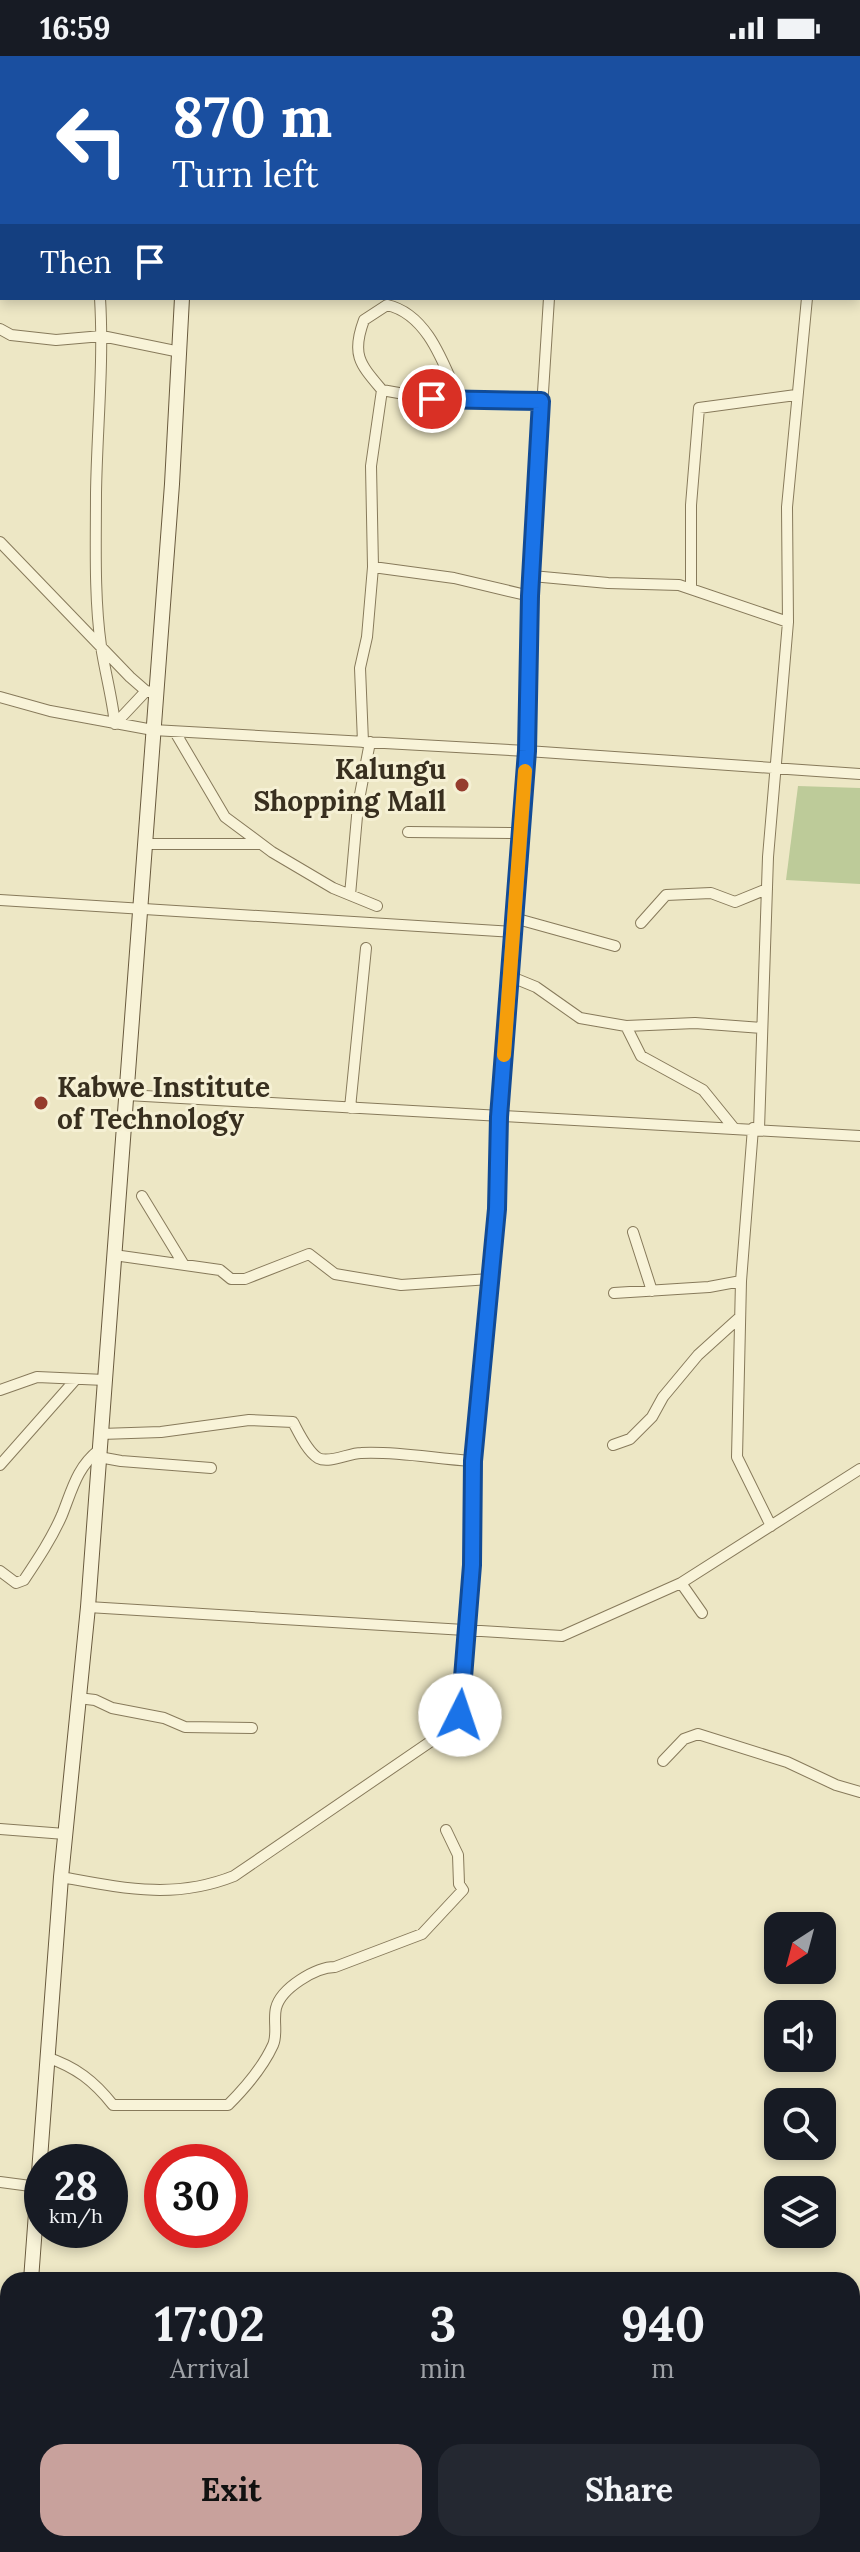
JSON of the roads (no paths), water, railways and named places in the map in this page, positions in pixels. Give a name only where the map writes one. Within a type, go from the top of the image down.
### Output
[{"type":"street","points":[[100,300],[102,336],[96,496],[101,646],[111,686],[115,724]]},
{"type":"street","points":[[41,2144],[61,1877],[88,1607],[141,907],[153,730],[151,692],[182,300]]},
{"type":"street","points":[[61,1877],[139,1891],[196,1889],[234,1876],[449,1729],[460,1715],[472,1565],[473,1461],[497,1209],[499,1117],[527,751],[530,596],[549,300]]},
{"type":"street","points":[[771,1526],[737,1457],[741,1281],[756,1129],[767,889],[788,622],[787,507],[807,300]]},
{"type":"street","points":[[459,399],[424,330],[414,318],[397,307],[381,303],[364,320],[358,342],[360,364],[382,390],[432,399],[541,401]]},
{"type":"street","points":[[0,329],[11,335],[56,340],[102,336],[180,352]]},
{"type":"street","points":[[350,895],[366,742],[360,668],[367,637],[373,567],[371,466],[382,390]]},
{"type":"street","points":[[691,588],[691,505],[699,408],[796,395]]},
{"type":"street","points":[[0,542],[101,646],[151,692]]},
{"type":"street","points":[[0,551],[20,562]]},
{"type":"street","points":[[373,567],[454,578],[530,596]]},
{"type":"street","points":[[532,576],[679,585],[788,622]]},
{"type":"street","points":[[115,724],[151,692]]},
{"type":"street","points":[[0,697],[115,724],[175,732],[527,751],[860,774]]},
{"type":"street","points":[[175,732],[225,817],[260,844],[333,888],[377,906]]},
{"type":"street","points":[[408,832],[521,833]]},
{"type":"street","points":[[145,844],[260,844]]},
{"type":"street","points":[[641,923],[666,895],[711,893],[735,902],[767,889]]},
{"type":"street","points":[[0,900],[513,932]]},
{"type":"street","points":[[514,918],[615,946]]},
{"type":"street","points":[[350,1108],[366,948]]},
{"type":"street","points":[[509,976],[536,987],[580,1018],[626,1026],[695,1023],[762,1028]]},
{"type":"street","points":[[626,1026],[641,1056],[703,1090],[733,1127]]},
{"type":"street","points":[[127,1095],[860,1136]]},
{"type":"street","points":[[142,1196],[184,1265]]},
{"type":"street","points":[[633,1232],[652,1291]]},
{"type":"street","points":[[114,1255],[220,1270],[231,1279],[245,1279],[309,1254],[335,1274],[401,1285],[490,1279]]},
{"type":"street","points":[[614,1293],[709,1287],[741,1281]]},
{"type":"street","points":[[613,1445],[630,1439],[652,1417],[663,1397],[698,1355],[740,1317]]},
{"type":"street","points":[[0,1390],[37,1377],[105,1380]]},
{"type":"street","points":[[0,1465],[76,1379]]},
{"type":"street","points":[[101,1434],[161,1432],[249,1420],[293,1422],[308,1448],[323,1460],[354,1453],[387,1452],[473,1461]]},
{"type":"street","points":[[0,1571],[16,1583],[24,1580],[61,1516],[73,1483],[88,1459],[99,1453],[121,1461],[211,1468]]},
{"type":"street","points":[[88,1607],[562,1636],[681,1583],[860,1469]]},
{"type":"street","points":[[681,1583],[702,1613]]},
{"type":"street","points":[[78,1698],[164,1718],[185,1727],[252,1728]]},
{"type":"street","points":[[663,1761],[684,1739],[698,1734],[787,1762],[836,1785],[860,1792]]},
{"type":"street","points":[[0,1829],[65,1834]]},
{"type":"street","points":[[46,2057],[75,2068],[99,2088],[113,2105],[228,2105],[246,2086],[274,2043],[276,2006],[296,1984],[324,1968],[335,1967],[422,1934],[453,1904],[463,1890],[459,1884],[458,1855],[446,1830]]},
{"type":"street","points":[[0,2182],[24,2185]]},
{"type":"street","points":[[32,2272],[33,2248]]},
{"type":"place","name":"Kalungu Shopping Mall","points":[[462,785]]},
{"type":"place","name":"Kabwe Institute of Technology","points":[[41,1103]]}]
